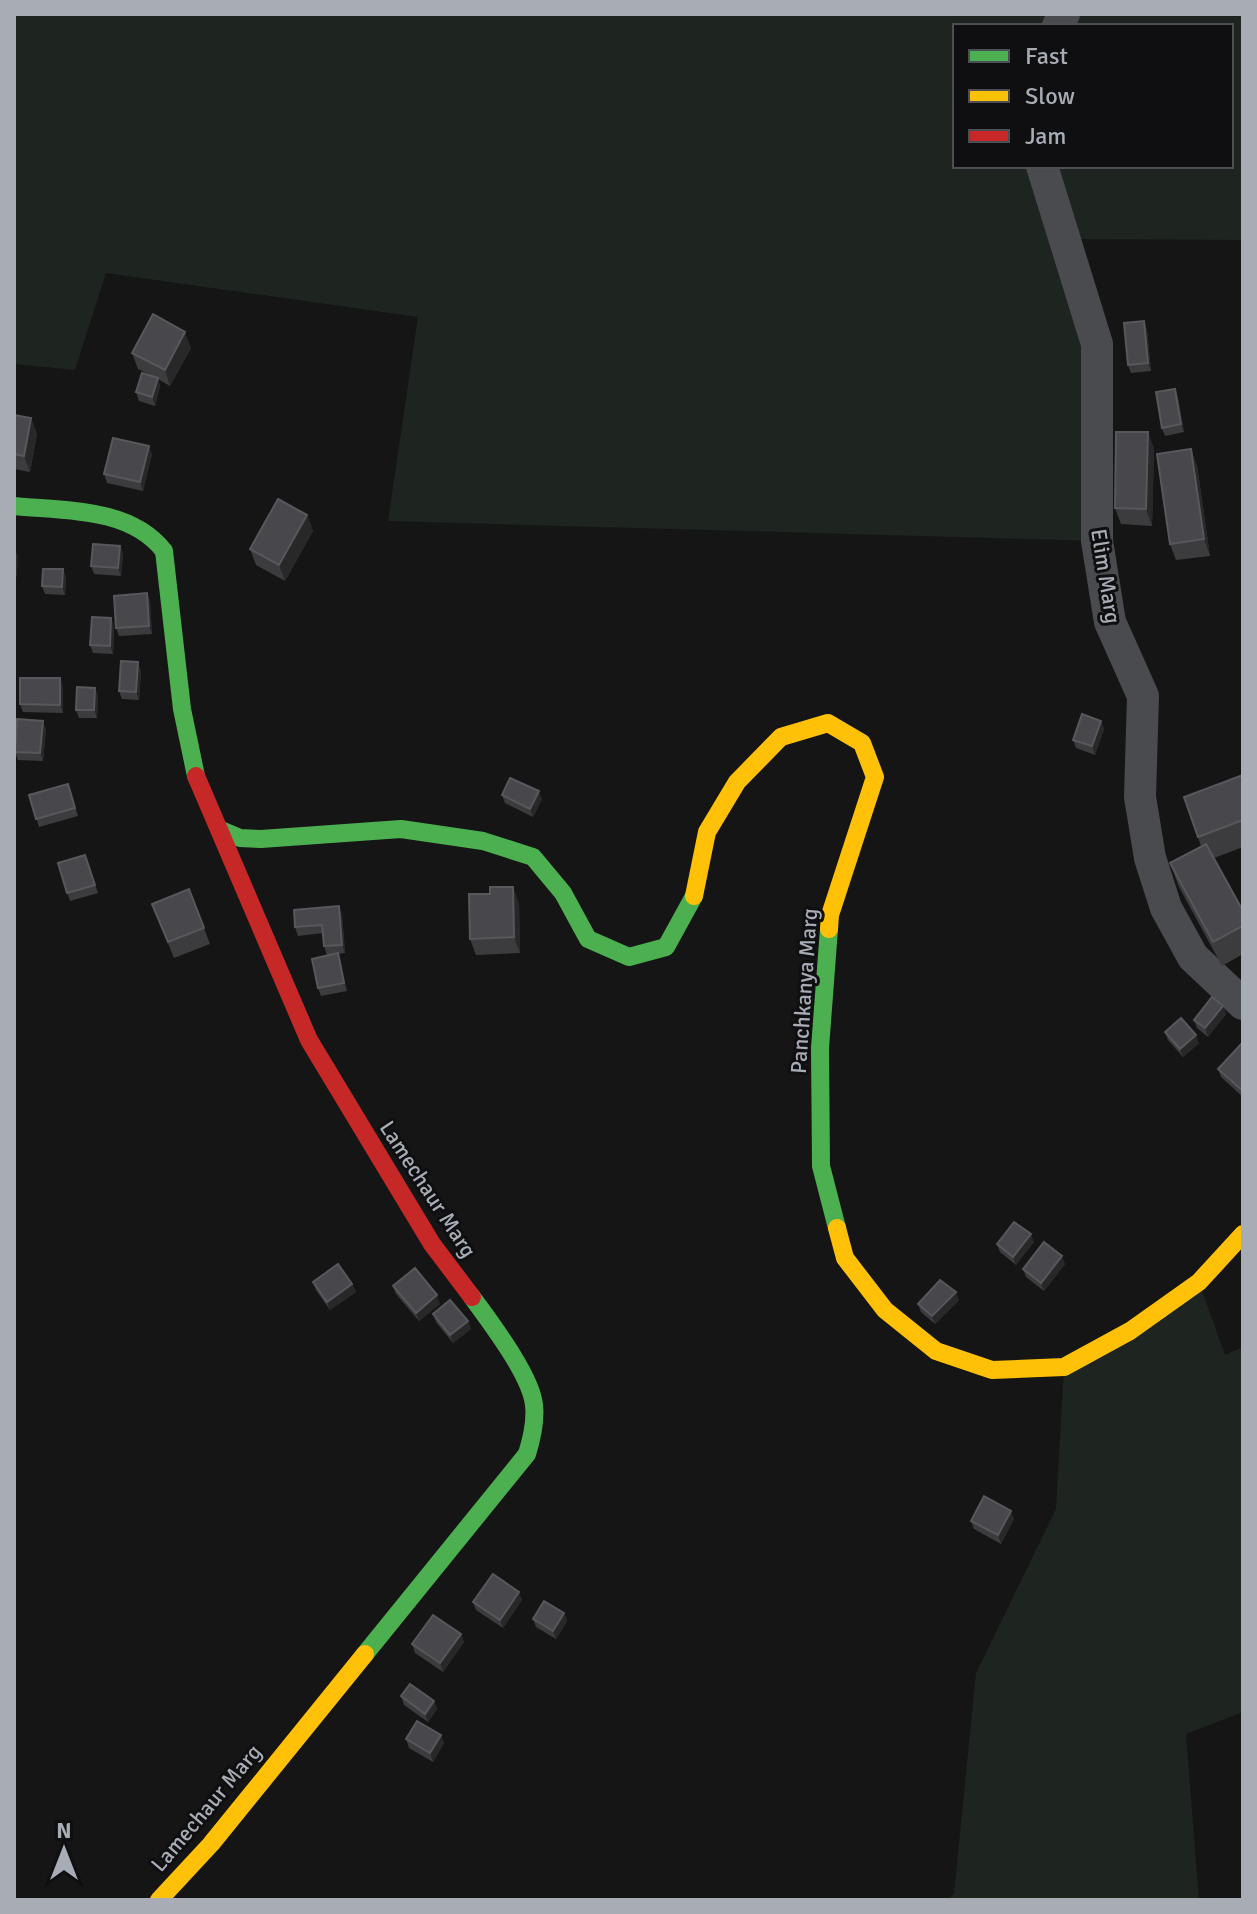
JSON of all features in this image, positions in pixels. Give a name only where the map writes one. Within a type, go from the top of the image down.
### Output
[{"type":"street","name":"Elim Marg","points":[[1043,168],[1097,344],[1097,541],[1110,622],[1143,696],[1140,797],[1150,858],[1166,908],[1193,957],[1243,1004]]},
{"type":"street","name":"Lamechaur Marg","points":[[14,506],[134,522],[158,538],[164,551],[182,709],[193,768],[309,1040],[432,1244],[481,1310],[525,1379],[534,1402],[534,1429],[527,1454],[211,1844],[159,1900]]},
{"type":"street","name":"Panchkanya Marg","points":[[221,830],[240,838],[261,839],[401,829],[483,841],[533,857],[563,893],[588,939],[629,957],[666,947],[693,900],[707,832],[737,782],[781,737],[828,723],[862,743],[875,777],[830,915],[820,1048],[821,1166],[845,1258],[885,1310],[936,1351],[992,1370],[1064,1367],[1130,1331],[1199,1282],[1243,1234]]},
{"type":"shaded area","points":[[14,14],[1243,14],[1243,240],[1066,239],[1093,333],[1097,541],[388,521],[418,317],[106,273],[75,370],[14,364]]},
{"type":"shaded area","points":[[1199,1282],[1225,1355],[1243,1347],[1243,1712],[1186,1734],[1199,1900],[947,1900],[954,1894],[976,1673],[1056,1509],[1064,1367]]},
{"type":"building","points":[[153,314],[185,332],[165,370],[132,353]]},
{"type":"building","points":[[1144,321],[1148,363],[1128,365],[1124,323]]},
{"type":"building","points":[[142,373],[158,378],[152,397],[136,392]]},
{"type":"building","points":[[1175,389],[1181,424],[1162,428],[1156,392]]},
{"type":"building","points":[[14,415],[31,418],[24,456],[14,454]]},
{"type":"building","points":[[1116,432],[1148,432],[1146,509],[1115,508]]},
{"type":"building","points":[[113,438],[149,446],[140,482],[104,474]]},
{"type":"building","points":[[1191,449],[1204,539],[1170,544],[1157,454]]},
{"type":"building","points":[[278,499],[307,515],[279,565],[250,549]]},
{"type":"building","points":[[93,544],[120,546],[118,568],[91,566]]},
{"type":"building","points":[[43,569],[63,569],[62,587],[42,586]]},
{"type":"building","points":[[147,593],[149,626],[116,628],[114,596]]},
{"type":"building","points":[[92,617],[111,618],[110,646],[90,645]]},
{"type":"building","points":[[121,661],[138,662],[136,692],[119,691]]},
{"type":"building","points":[[20,678],[60,678],[60,705],[20,704]]},
{"type":"building","points":[[77,687],[95,688],[94,710],[76,710]]},
{"type":"building","points":[[1082,714],[1101,721],[1092,746],[1073,740]]},
{"type":"building","points":[[17,719],[43,721],[40,753],[15,752]]},
{"type":"building","points":[[1243,775],[1243,820],[1198,837],[1184,797]]},
{"type":"building","points":[[510,778],[539,791],[530,809],[502,795]]},
{"type":"building","points":[[68,784],[75,808],[36,819],[29,795]]},
{"type":"building","points":[[1206,844],[1243,911],[1243,926],[1213,942],[1170,863]]},
{"type":"building","points":[[85,855],[95,885],[67,893],[58,863]]},
{"type":"building","points":[[490,887],[513,887],[514,937],[470,939],[469,894],[490,894]]},
{"type":"building","points":[[189,889],[204,928],[168,942],[152,904]]},
{"type":"building","points":[[339,906],[342,945],[324,946],[322,925],[295,927],[294,910]]},
{"type":"building","points":[[338,953],[344,983],[318,988],[312,959]]},
{"type":"building","points":[[1212,997],[1223,1006],[1205,1028],[1194,1020]]},
{"type":"building","points":[[1181,1018],[1196,1035],[1180,1049],[1165,1032]]},
{"type":"building","points":[[1243,1042],[1243,1091],[1218,1069]]},
{"type":"building","points":[[1014,1222],[1031,1234],[1013,1257],[997,1244]]},
{"type":"building","points":[[1044,1242],[1062,1256],[1041,1283],[1023,1269]]},
{"type":"building","points":[[338,1264],[352,1284],[327,1302],[313,1282]]},
{"type":"building","points":[[415,1268],[437,1295],[416,1313],[393,1286]]},
{"type":"building","points":[[940,1280],[956,1292],[932,1316],[918,1304]]},
{"type":"building","points":[[450,1300],[468,1321],[450,1335],[433,1314]]},
{"type":"building","points":[[984,1496],[1011,1511],[998,1535],[971,1521]]},
{"type":"building","points":[[493,1574],[519,1592],[500,1620],[473,1602]]},
{"type":"building","points":[[544,1601],[564,1613],[553,1631],[533,1619]]},
{"type":"building","points":[[433,1615],[461,1634],[440,1663],[412,1644]]},
{"type":"building","points":[[410,1684],[434,1701],[425,1714],[401,1696]]},
{"type":"building","points":[[417,1721],[441,1735],[430,1753],[406,1739]]},
{"type":"traffic: fast","points":[[14,506],[74,511],[115,519],[150,537],[164,551],[182,709],[196,776]]},
{"type":"traffic: fast","points":[[221,830],[240,838],[261,839],[401,829],[483,841],[533,857],[563,893],[588,939],[629,957],[666,947],[694,896]]},
{"type":"traffic: fast","points":[[829,929],[820,1048],[821,1166],[837,1228]]},
{"type":"traffic: fast","points":[[365,1654],[529,1448],[534,1405],[526,1379],[472,1297]]},
{"type":"traffic: slow","points":[[694,896],[707,832],[737,782],[781,737],[828,723],[862,743],[875,777],[830,915],[829,929]]},
{"type":"traffic: slow","points":[[837,1228],[845,1258],[885,1310],[936,1351],[992,1370],[1064,1367],[1130,1331],[1199,1282],[1243,1234]]},
{"type":"traffic: slow","points":[[159,1900],[211,1844],[365,1654]]},
{"type":"traffic: jam","points":[[196,776],[309,1040],[432,1244],[472,1297]]}]
